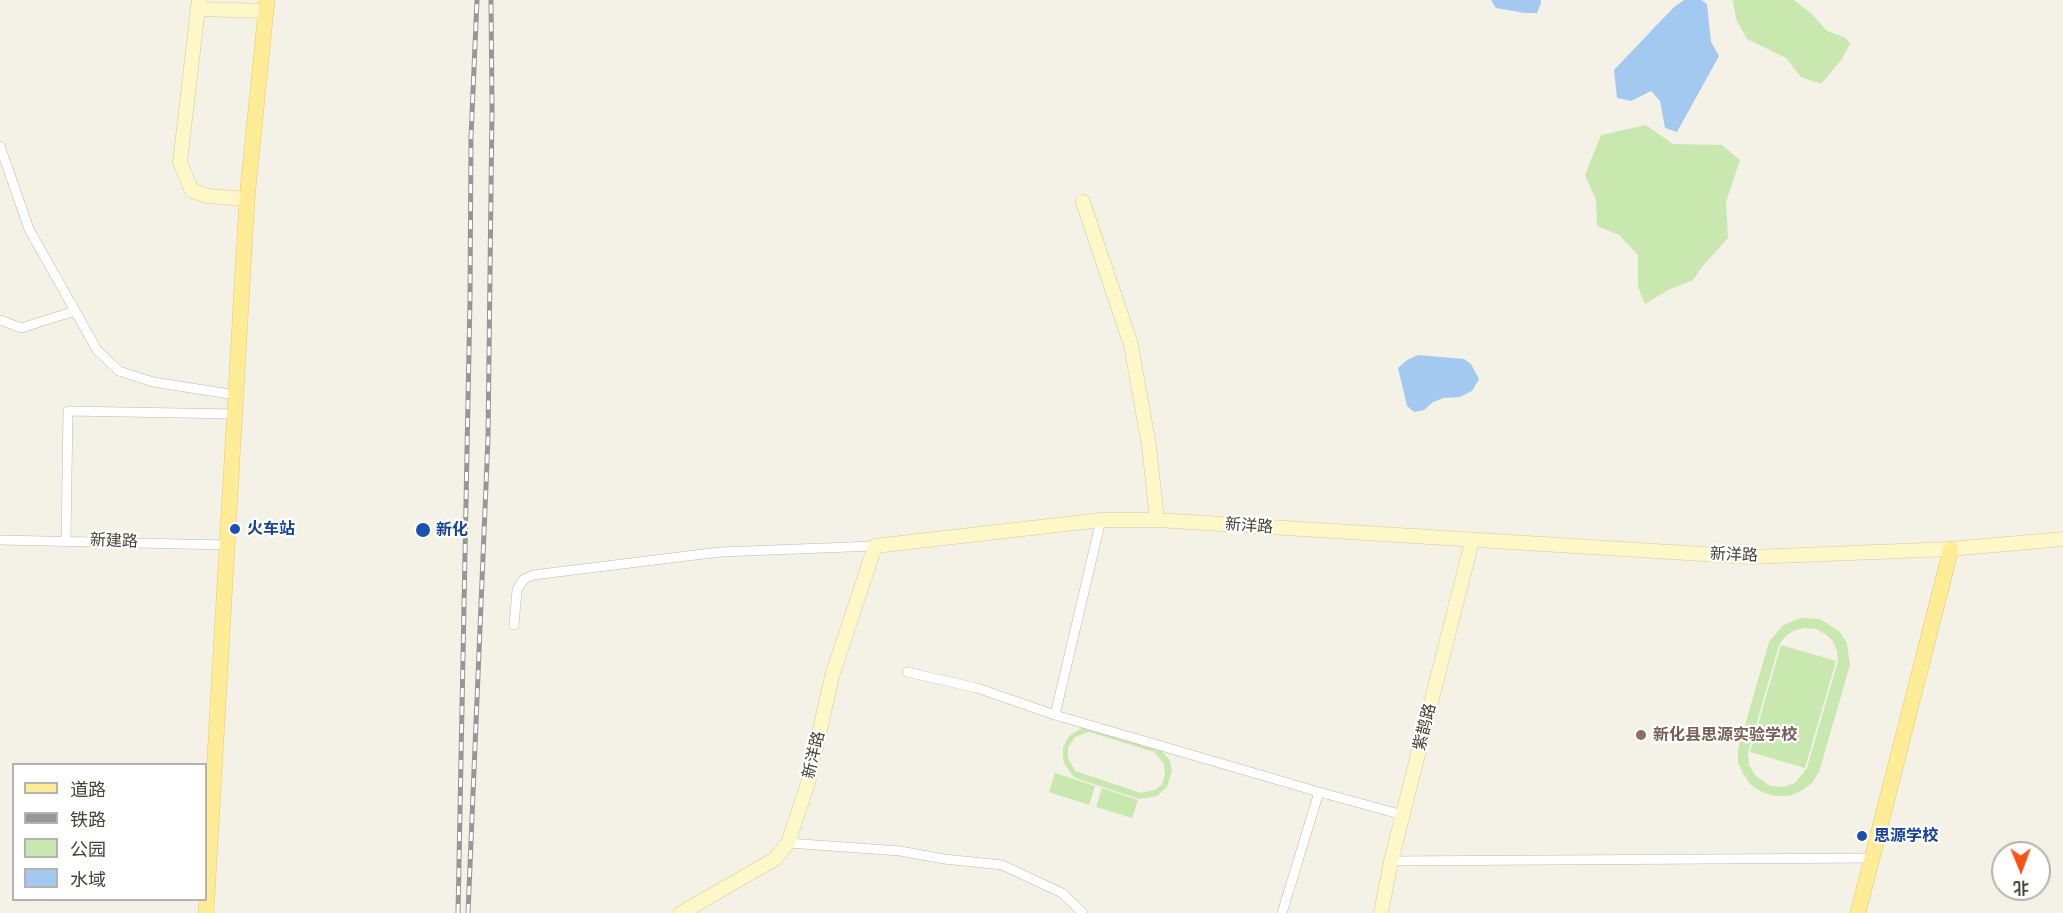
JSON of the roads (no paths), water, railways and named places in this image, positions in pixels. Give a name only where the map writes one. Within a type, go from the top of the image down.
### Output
[{"type":"main road","points":[[207,895],[247,199],[267,5]]},
{"type":"main road","points":[[1858,913],[1951,549]]},
{"type":"street","points":[[247,199],[208,196],[192,191],[180,162],[198,5],[267,5]]},
{"type":"street","points":[[0,146],[29,229],[97,350],[119,371],[153,382],[236,394]]},
{"type":"street","points":[[1083,202],[1131,345],[1149,446],[1157,519]]},
{"type":"street","points":[[0,320],[21,328],[75,311]]},
{"type":"street","points":[[66,540],[68,411],[235,414]]},
{"type":"street","name":"新洋路","points":[[681,913],[775,859],[788,843],[808,783],[832,676],[874,546],[1101,520],[1157,519],[1472,541],[1751,557],[1951,549],[2063,539]]},
{"type":"street","points":[[1055,715],[1101,520]]},
{"type":"street","name":"新建路","points":[[0,540],[227,545]]},
{"type":"street","name":"紫鹊路","points":[[1381,913],[1403,815],[1472,541]]},
{"type":"street","points":[[514,625],[517,590],[524,579],[533,575],[720,552],[874,546]]},
{"type":"street","points":[[907,672],[976,688],[1055,715],[1403,815]]},
{"type":"street","points":[[1282,913],[1319,792]]},
{"type":"street","points":[[788,843],[900,851],[944,859],[1002,865],[1062,893],[1083,913]]},
{"type":"street","points":[[1392,861],[1872,858]]},
{"type":"water","points":[[1491,0],[1541,0],[1541,3],[1537,13],[1525,13],[1496,8]]},
{"type":"water","points":[[1684,0],[1701,0],[1707,4],[1711,42],[1719,56],[1677,132],[1665,128],[1660,101],[1651,91],[1631,101],[1617,98],[1614,70],[1673,8]]},
{"type":"water","points":[[1418,355],[1464,359],[1471,364],[1479,379],[1472,391],[1460,397],[1444,398],[1433,402],[1424,410],[1414,412],[1407,406],[1398,368],[1407,360]]},
{"type":"railway","points":[[458,913],[471,137],[477,0]]},
{"type":"railway","points":[[468,913],[488,438],[491,0]]},
{"type":"place","name":"火车站","points":[[235,529]]},
{"type":"place","name":"新化","points":[[423,530]]},
{"type":"place","name":"新化县思源实验学校","points":[[1641,735]]},
{"type":"place","name":"思源学校","points":[[1862,836]]}]
